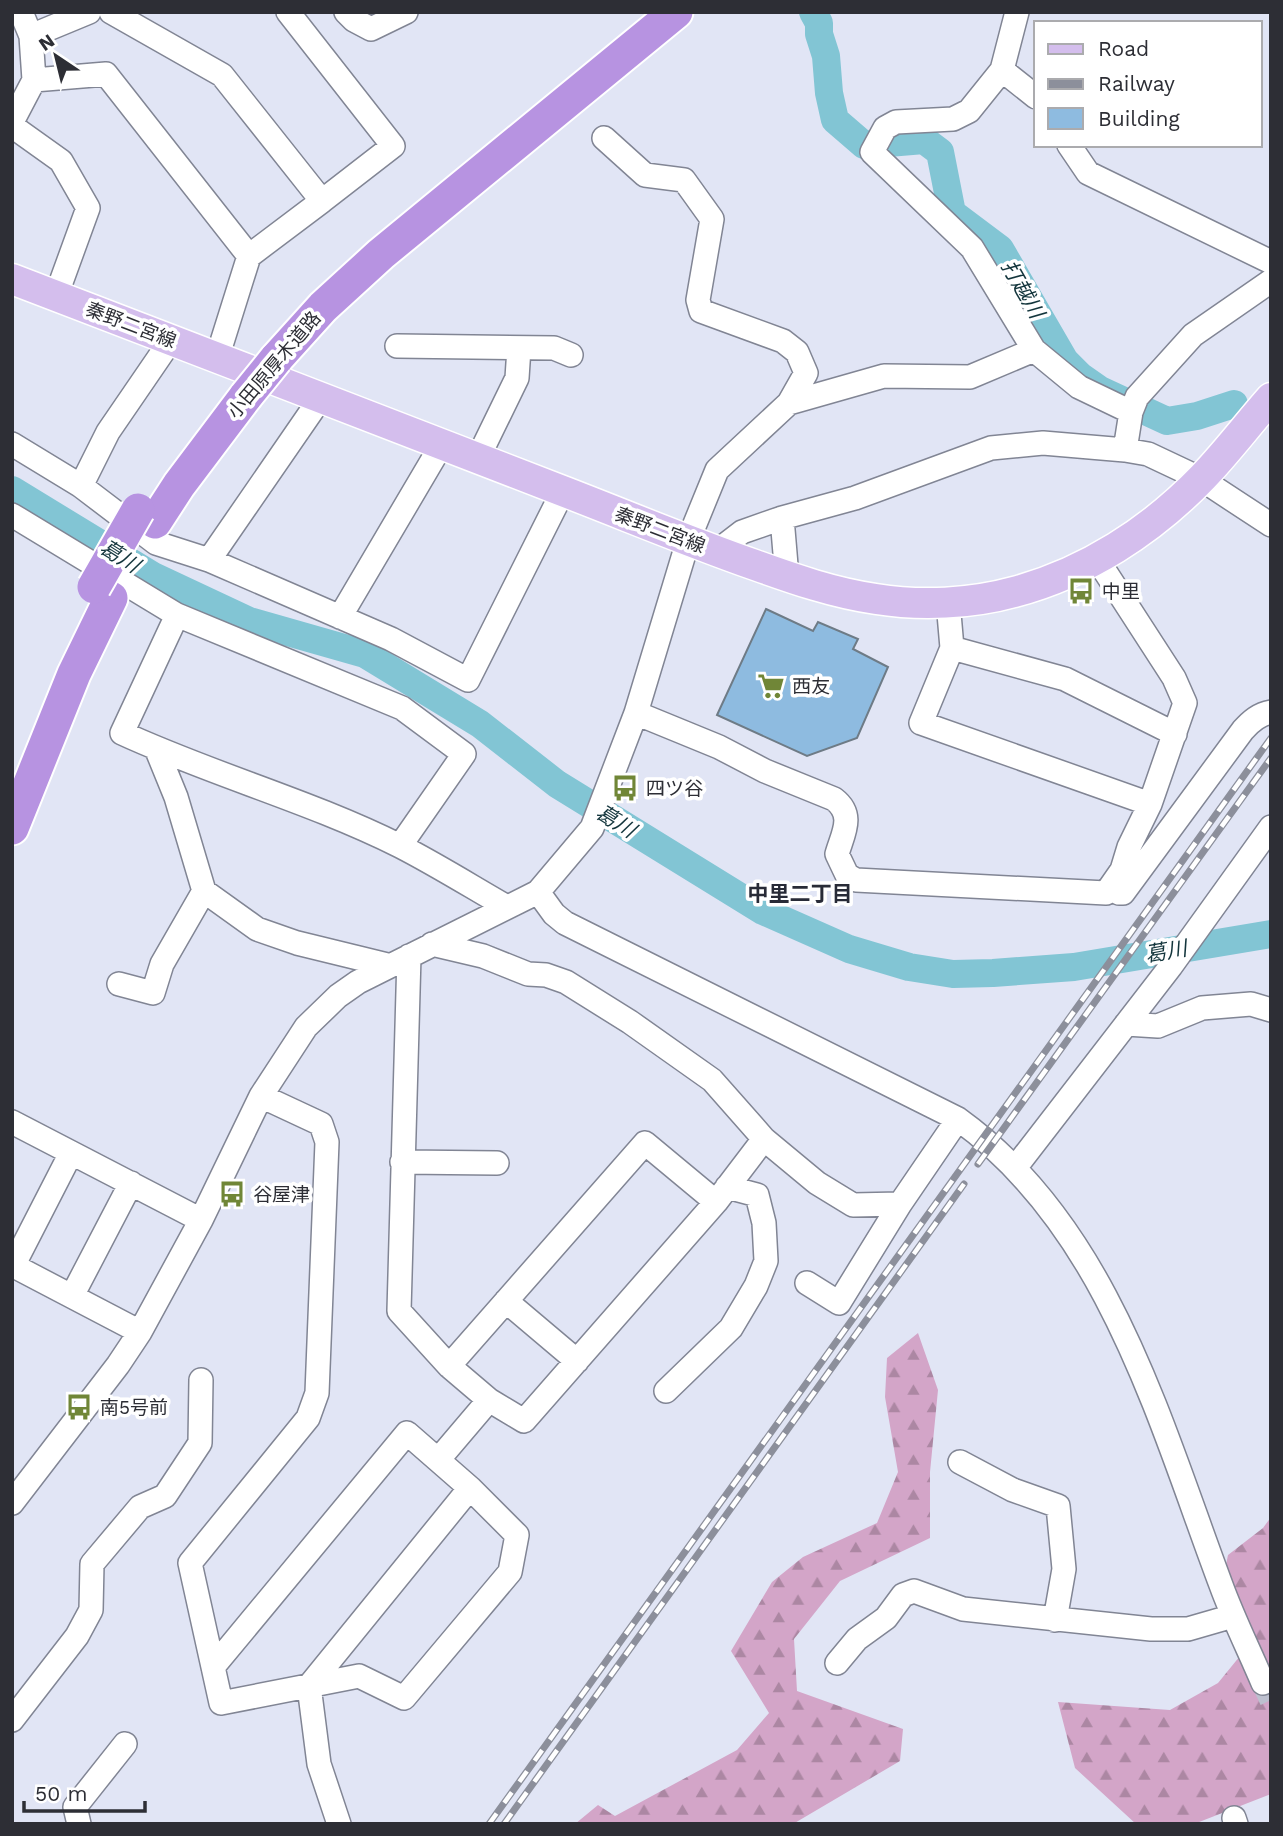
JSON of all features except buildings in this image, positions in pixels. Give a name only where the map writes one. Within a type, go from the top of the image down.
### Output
[{"type":"highway","name":"小田原厚木道路","points":[[12,771],[53,670],[147,516],[179,485],[230,380],[267,354],[323,307],[381,254],[662,14]]},
{"type":"highway","name":"小田原厚木道路","points":[[12,828],[74,674],[103,592]]},
{"type":"main road","name":"秦野二宮線","points":[[12,279],[171,340],[230,380],[320,398],[716,552],[787,577],[877,600],[948,602],[1012,593],[1053,579],[1097,559],[1148,526],[1201,479],[1271,398]]},
{"type":"street","points":[[21,12],[31,36],[34,80],[12,124],[61,161],[88,208],[57,296]]},
{"type":"street","points":[[31,36],[89,12]]},
{"type":"street","points":[[111,12],[222,75],[322,201]]},
{"type":"street","points":[[230,380],[249,256],[393,146],[288,12]]},
{"type":"street","points":[[346,12],[354,20],[371,29],[407,12]]},
{"type":"street","points":[[1017,12],[1002,70],[969,111],[953,119],[896,122],[886,128],[872,152],[972,248],[1034,350],[1079,387],[1134,404]]},
{"type":"street","points":[[1002,70],[1034,95]]},
{"type":"street","points":[[34,80],[106,74],[249,256]]},
{"type":"street","points":[[12,1503],[118,1365],[140,1332],[201,1220],[261,1096],[306,1027],[338,996],[387,965],[538,892],[592,828],[636,713],[688,541],[716,470],[789,403],[806,373],[797,352],[783,341],[701,311],[698,300],[712,219],[684,180],[645,176],[604,138]]},
{"type":"street","points":[[1070,147],[1088,173],[1271,262]]},
{"type":"street","points":[[1125,450],[1134,404],[1193,335],[1271,281]]},
{"type":"street","points":[[81,486],[108,432],[171,340]]},
{"type":"street","points":[[397,346],[554,348],[571,355]]},
{"type":"street","points":[[478,458],[517,377],[519,348]]},
{"type":"street","points":[[789,403],[884,376],[970,377],[1034,350]]},
{"type":"street","points":[[209,560],[320,398]]},
{"type":"street","points":[[716,552],[742,532],[855,498],[991,448],[1043,443],[1148,454],[1201,479],[1271,525]]},
{"type":"street","points":[[12,444],[81,486],[156,542],[209,560],[391,639],[468,680],[563,491]]},
{"type":"street","points":[[340,617],[442,444]]},
{"type":"street","points":[[12,515],[177,615],[402,708],[464,754],[400,846]]},
{"type":"street","points":[[782,518],[787,577]]},
{"type":"street","points":[[1097,559],[1174,678],[1185,703],[1150,804],[1129,847],[1122,870],[1106,893]]},
{"type":"street","points":[[948,602],[952,648],[920,723],[1150,804]]},
{"type":"street","points":[[177,615],[122,733],[400,846],[507,907]]},
{"type":"street","points":[[952,648],[1065,679],[1175,734]]},
{"type":"street","points":[[636,713],[719,747],[842,805],[846,820],[837,854],[847,875],[856,880],[1123,893],[1243,730],[1258,717],[1271,712]]},
{"type":"street","points":[[156,748],[176,797],[204,891],[257,929],[297,943],[387,965]]},
{"type":"street","points":[[1015,1168],[1268,836]]},
{"type":"street","points":[[119,985],[153,993],[162,964],[204,891]]},
{"type":"street","points":[[538,892],[554,914],[565,923],[958,1119],[979,1134],[1015,1168],[1071,1238],[1101,1289],[1169,1437],[1233,1616],[1263,1683]]},
{"type":"street","points":[[432,944],[483,956],[528,974],[546,975],[566,982],[596,999],[712,1080],[764,1139],[817,1183],[853,1205],[900,1204]]},
{"type":"street","points":[[409,956],[399,1311],[449,1366],[489,1400],[524,1420],[722,1194],[764,1139]]},
{"type":"street","points":[[1126,1024],[1158,1026],[1202,1008],[1251,1004],[1271,1010]]},
{"type":"street","points":[[213,1667],[407,1433],[470,1488],[517,1535],[510,1572],[404,1699],[359,1676],[221,1703],[213,1667],[190,1563],[308,1418],[317,1393],[327,1142],[321,1124],[261,1096]]},
{"type":"street","points":[[807,1283],[839,1303],[900,1204],[958,1119]]},
{"type":"street","points":[[12,1122],[201,1220]]},
{"type":"street","points":[[449,1366],[645,1143],[722,1194],[757,1195],[764,1223],[766,1261],[756,1286],[731,1328],[666,1391]]},
{"type":"street","points":[[71,1153],[13,1266],[140,1332]]},
{"type":"street","points":[[402,1162],[497,1163]]},
{"type":"street","points":[[72,1296],[131,1183]]},
{"type":"street","points":[[506,1301],[577,1361]]},
{"type":"street","points":[[12,1720],[77,1636],[91,1610],[92,1564],[139,1507],[165,1496],[200,1443],[201,1380]]},
{"type":"street","points":[[438,1460],[489,1400]]},
{"type":"street","points":[[960,1462],[1013,1490],[1058,1506],[1064,1569],[1055,1620]]},
{"type":"street","points":[[339,1824],[319,1764],[309,1686],[470,1488]]},
{"type":"street","points":[[837,1663],[857,1640],[886,1619],[903,1595],[914,1591],[963,1609],[1151,1629],[1188,1629],[1233,1616]]},
{"type":"street","points":[[79,1824],[75,1807],[125,1744]]},
{"type":"green space","points":[[918,1333],[938,1390],[930,1472],[930,1538],[840,1581],[794,1639],[797,1691],[903,1729],[900,1761],[793,1824],[575,1824],[598,1805],[615,1816],[737,1750],[769,1713],[731,1651],[772,1582],[803,1557],[877,1523],[898,1472],[885,1397],[887,1358]]},
{"type":"green space","points":[[1271,1517],[1271,1794],[1194,1824],[1136,1824],[1075,1768],[1058,1702],[1170,1710],[1218,1683],[1240,1656],[1219,1599],[1228,1555],[1263,1528]]},
{"type":"waterway","name":"打越川","points":[[813,12],[819,23],[819,34],[826,56],[829,93],[835,120],[864,145],[924,140],[940,152],[952,213],[1000,249],[1065,361],[1080,376],[1100,390],[1167,421],[1197,416],[1234,404]]},
{"type":"waterway","name":"葛川","points":[[12,490],[153,576],[249,621],[365,654],[480,724],[557,784],[763,911],[849,949],[909,967],[953,974],[993,973],[1074,967],[1271,934]]},
{"type":"tunnel","points":[[1263,1683],[1271,1700]]},
{"type":"railway","points":[[489,1824],[1271,738]]},
{"type":"railway","points":[[978,1164],[1271,758]]},
{"type":"railway","points":[[504,1824],[964,1184]]},
{"type":"place","name":"中里","points":[[1081,591]]},
{"type":"place","name":"西友","points":[[771,686]]},
{"type":"place","name":"四ツ谷","points":[[625,788]]},
{"type":"place","name":"谷屋津","points":[[232,1194]]},
{"type":"place","name":"南5号前","points":[[79,1407]]},
{"type":"district","name":"中里二丁目","points":[[800,893]]}]
